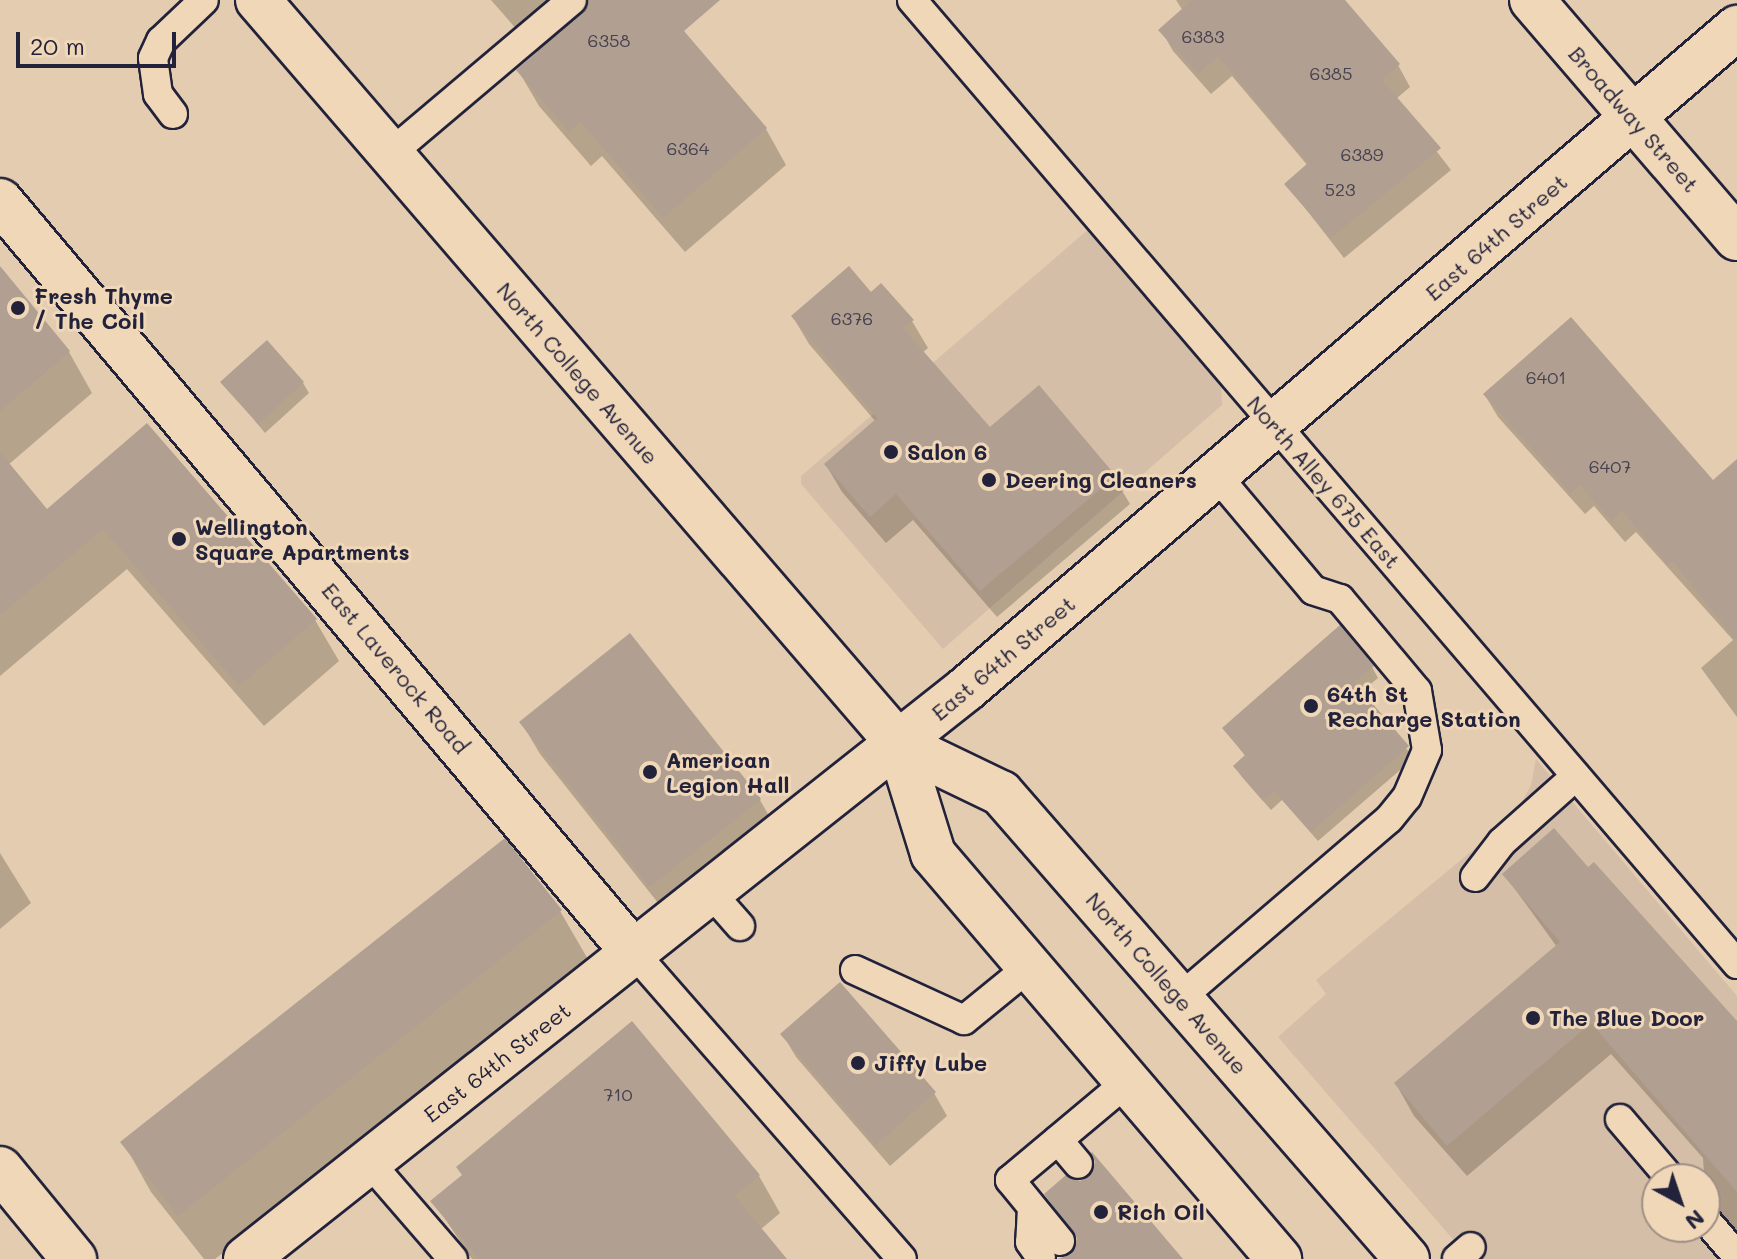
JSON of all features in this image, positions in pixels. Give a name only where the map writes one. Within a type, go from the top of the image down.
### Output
[{"type":"street","name":"North College Avenue","points":[[258,0],[899,744],[1001,793],[1407,1259]]},
{"type":"street","name":"Broadway Street","points":[[1532,0],[1737,238]]},
{"type":"street","name":"East 64th Street","points":[[246,1259],[899,744],[1276,426],[1737,28]]},
{"type":"street","name":"East Laverock Road","points":[[0,201],[635,954]]},
{"type":"street","name":"North College Avenue","points":[[899,744],[933,854],[1277,1258]]},
{"type":"street","points":[[0,1169],[74,1259]]},
{"type":"lane","points":[[173,114],[158,94],[153,58],[161,41],[204,0]]},
{"type":"lane","points":[[390,154],[572,0]]},
{"type":"lane","name":"North Alley 675 East","points":[[912,0],[1737,964]]},
{"type":"lane","points":[[1180,998],[1389,819],[1407,797],[1427,750],[1417,691],[1340,599],[1313,590],[1217,476]]},
{"type":"lane","points":[[1475,877],[1502,842],[1576,776]]},
{"type":"lane","points":[[711,893],[740,926]]},
{"type":"lane","points":[[635,954],[902,1259]]},
{"type":"lane","points":[[855,970],[964,1020],[1029,967]]},
{"type":"lane","points":[[1050,1249],[1032,1208],[1010,1180],[1127,1082]]},
{"type":"lane","points":[[1620,1119],[1657,1163]]},
{"type":"lane","points":[[1058,1140],[1078,1164]]},
{"type":"lane","points":[[369,1162],[453,1259]]},
{"type":"lane","points":[[1721,1238],[1737,1256]]},
{"type":"shaded area","points":[[1090,228],[1221,383],[1222,405],[943,649],[801,484],[801,476]]},
{"type":"shaded area","points":[[1536,759],[1737,996],[1737,1259],[1470,1259],[1278,1037],[1326,994],[1316,980],[1514,816],[1531,785]]},
{"type":"building","points":[[590,0],[720,0],[684,31],[767,128],[663,218],[581,122],[569,132],[516,70],[583,13]]},
{"type":"building","points":[[1192,0],[1345,0],[1400,64],[1382,80],[1441,148],[1331,238],[1284,184],[1308,163],[1218,56],[1198,74],[1158,30]]},
{"type":"building","name":"Fresh Thyme / The Coil","points":[[0,266],[70,351],[0,411]]},
{"type":"building","points":[[849,266],[871,292],[881,283],[914,320],[903,328],[990,427],[1039,385],[1116,476],[980,591],[896,494],[870,517],[824,464],[877,418],[791,316]]},
{"type":"building","points":[[1571,317],[1713,480],[1737,459],[1737,642],[1673,561],[1668,565],[1622,511],[1611,521],[1580,485],[1571,493],[1483,394]]},
{"type":"building","points":[[267,340],[304,382],[258,424],[220,382]]},
{"type":"building","name":"Wellington Square Apartments","points":[[147,423],[317,619],[239,686],[103,529],[0,615],[0,452],[47,509]]},
{"type":"building","name":"64th St Recharge Station","points":[[1340,625],[1374,666],[1354,682],[1409,746],[1311,832],[1274,791],[1263,801],[1233,766],[1245,755],[1222,728]]},
{"type":"building","name":"American Legion Hall","points":[[630,633],[761,799],[650,887],[519,722]]},
{"type":"building","name":"The Blue Door","points":[[1554,828],[1588,867],[1594,862],[1737,1021],[1737,1192],[1721,1173],[1721,1163],[1712,1163],[1591,1023],[1447,1146],[1394,1083],[1560,942],[1502,874]]},
{"type":"building","points":[[505,838],[562,910],[178,1216],[120,1142]]},
{"type":"building","name":"Jiffy Lube","points":[[840,982],[936,1092],[876,1145],[780,1034]]},
{"type":"building","points":[[632,1021],[760,1175],[735,1196],[787,1259],[479,1259],[430,1201],[462,1175],[456,1167]]},
{"type":"building","name":"Rich Oil","points":[[1091,1153],[1183,1259],[1058,1259],[1071,1254],[1077,1238],[1044,1194],[1066,1175],[1080,1181],[1089,1176],[1095,1162]]},
{"type":"place","name":"Fresh Thyme / The Coil","points":[[18,308]]},
{"type":"place","name":"Salon 6","points":[[891,452]]},
{"type":"place","name":"Deering Cleaners","points":[[989,480]]},
{"type":"place","name":"Wellington Square Apartments","points":[[179,539]]},
{"type":"place","name":"64th St Recharge Station","points":[[1311,706]]},
{"type":"place","name":"American Legion Hall","points":[[650,772]]},
{"type":"place","name":"The Blue Door","points":[[1533,1018]]},
{"type":"place","name":"Jiffy Lube","points":[[858,1063]]},
{"type":"place","name":"Rich Oil","points":[[1101,1212]]}]
